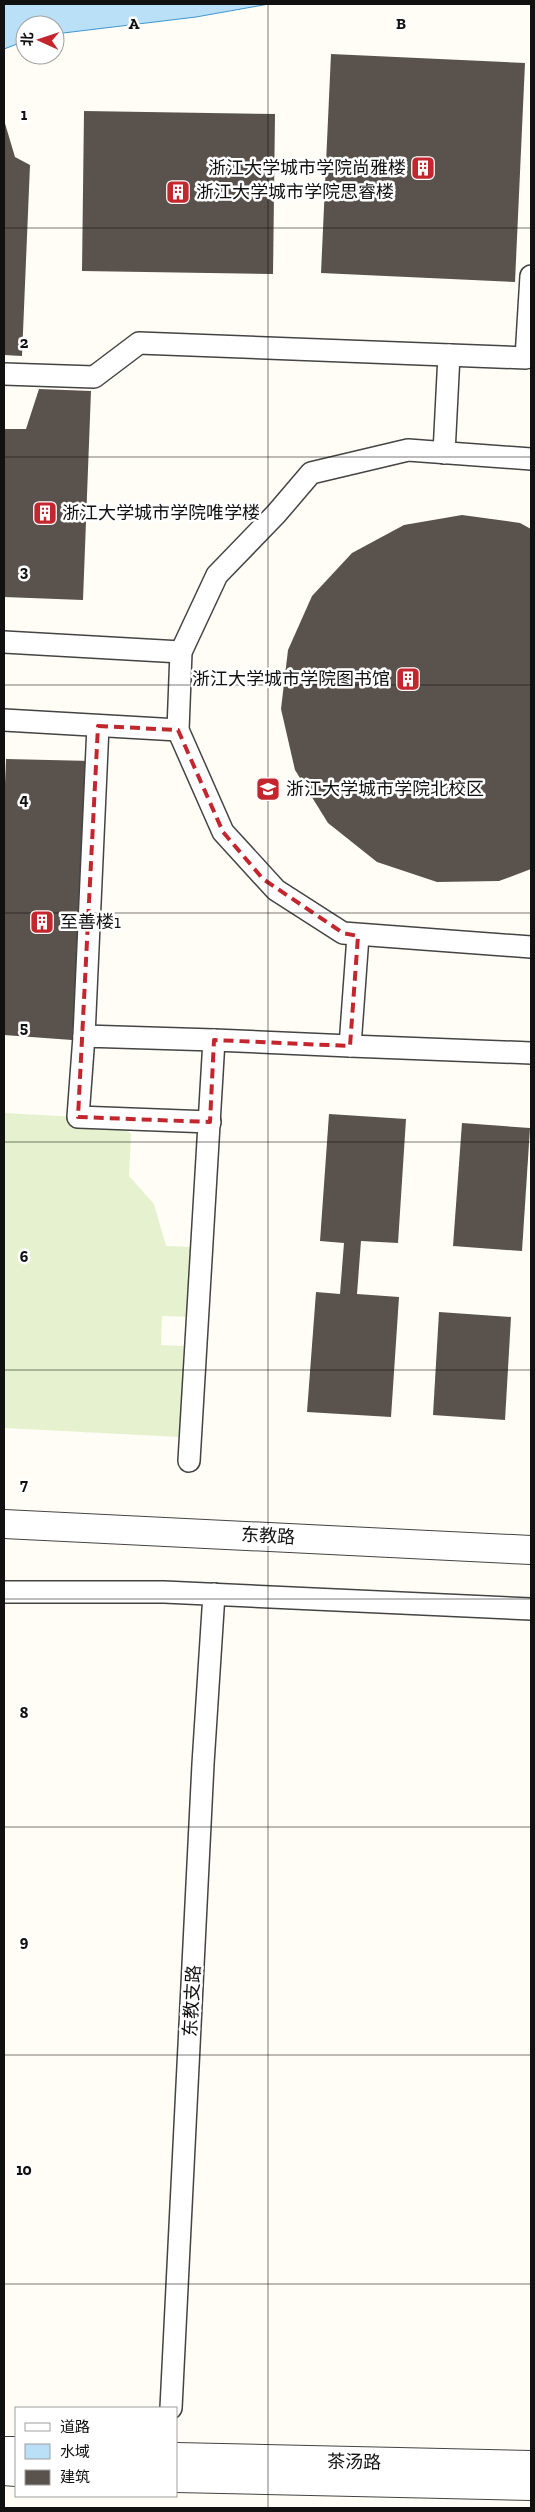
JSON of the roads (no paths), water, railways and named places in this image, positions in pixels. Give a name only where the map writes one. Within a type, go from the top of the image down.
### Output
[{"type":"street","points":[[4,374],[94,378],[139,343],[526,358],[531,276]]},
{"type":"street","points":[[444,453],[449,355]]},
{"type":"street","points":[[531,459],[408,450],[311,473],[276,514],[217,575],[180,652],[178,730],[223,832],[263,879],[276,890],[343,933],[358,936],[531,947]]},
{"type":"street","points":[[4,642],[180,652]]},
{"type":"street","points":[[4,720],[178,730]]},
{"type":"street","points":[[98,726],[84,1036],[78,1117],[210,1122]]},
{"type":"street","points":[[350,1046],[358,936]]},
{"type":"street","points":[[84,1036],[531,1053]]},
{"type":"street","points":[[189,1461],[214,1040]]},
{"type":"street","name":"东教路","points":[[4,1524],[531,1550]]},
{"type":"street","name":"东教路","points":[[4,1541],[531,1564]]},
{"type":"street","points":[[4,1592],[164,1592],[531,1609]]},
{"type":"street","name":"东教支路","points":[[171,2407],[203,1764],[214,1594]]},
{"type":"street","name":"茶汤路","points":[[178,2457],[531,2465]]},
{"type":"street","name":"茶汤路","points":[[178,2478],[531,2486]]},
{"type":"water","points":[[4,4],[269,4],[196,17],[65,33],[65,15],[15,15],[15,45],[4,49]]},
{"type":"place","name":"浙江大学城市学院尚雅楼","points":[[423,168]]},
{"type":"place","name":"浙江大学城市学院思睿楼","points":[[178,192]]},
{"type":"place","name":"浙江大学城市学院唯学楼","points":[[45,513]]},
{"type":"place","name":"浙江大学城市学院图书馆","points":[[408,679]]},
{"type":"place","name":"浙江大学城市学院北校区","points":[[268,789]]},
{"type":"place","name":"至善楼1","points":[[42,922]]}]
